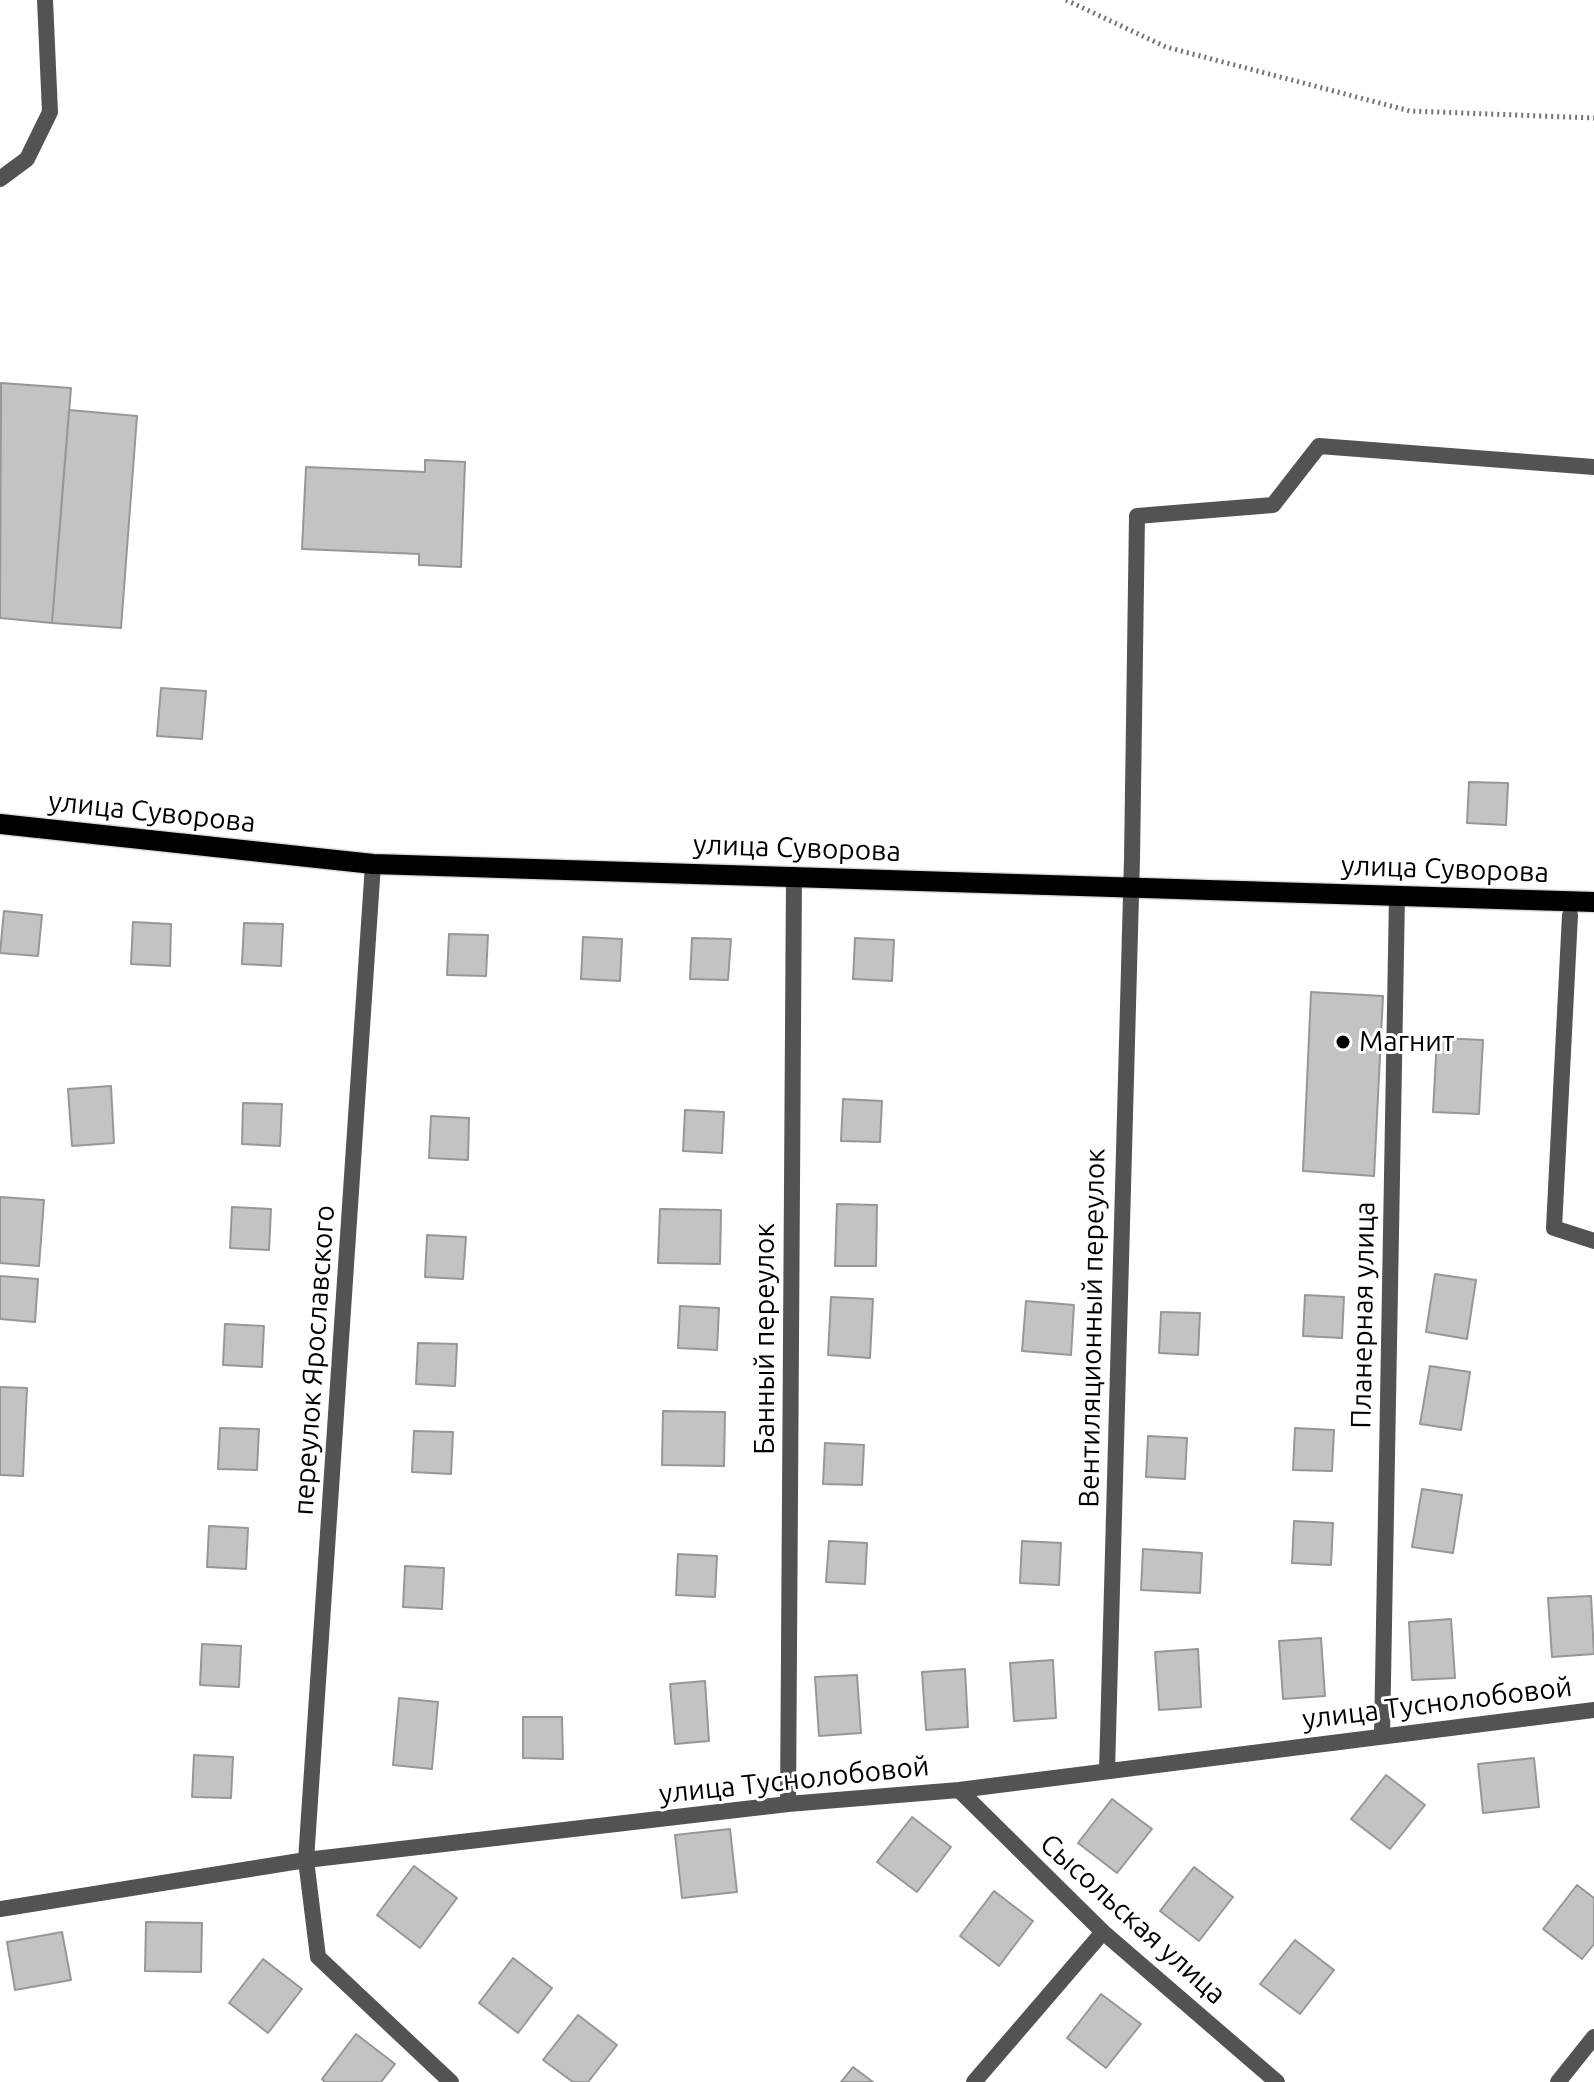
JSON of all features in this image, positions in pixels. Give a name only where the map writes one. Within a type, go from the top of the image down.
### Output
[{"type":"main road","name":"улица Суворова","points":[[0,824],[373,864],[1594,902]]},
{"type":"street","points":[[0,179],[27,159],[50,112],[45,0]]},
{"type":"street","name":"Вентиляционный переулок","points":[[1107,1771],[1137,516],[1273,505],[1319,446],[1594,467]]},
{"type":"street","name":"переулок Ярославского","points":[[373,864],[306,1860],[318,1957],[451,2082]]},
{"type":"street","name":"Банный переулок","points":[[788,1804],[794,875]]},
{"type":"street","name":"Планерная улица","points":[[1382,1736],[1397,896]]},
{"type":"street","points":[[1570,915],[1554,1228],[1594,1241]]},
{"type":"street","name":"улица Туснолобовой","points":[[0,1909],[306,1860],[788,1804],[959,1790],[1594,1710]]},
{"type":"street","name":"Сысольская улица","points":[[959,1790],[1103,1932],[1277,2082]]},
{"type":"street","points":[[974,2082],[1103,1932]]},
{"type":"street","points":[[1558,2082],[1594,2037]]},
{"type":"path","points":[[1066,0],[1166,47],[1410,111],[1594,118]]},
{"type":"building","points":[[1,383],[71,388],[52,623],[0,618]]},
{"type":"building","points":[[69,410],[137,416],[121,628],[52,623]]},
{"type":"building","points":[[425,460],[465,462],[461,567],[419,565],[419,554],[302,549],[306,467],[425,472]]},
{"type":"building","points":[[161,688],[206,691],[202,739],[157,736]]},
{"type":"building","points":[[1469,782],[1508,783],[1506,825],[1467,823]]},
{"type":"building","points":[[4,911],[42,915],[38,956],[0,953]]},
{"type":"building","points":[[133,922],[171,924],[170,966],[131,964]]},
{"type":"building","points":[[244,923],[283,924],[281,966],[242,964]]},
{"type":"building","points":[[449,934],[488,935],[486,976],[447,975]]},
{"type":"building","points":[[583,937],[622,939],[620,981],[581,979]]},
{"type":"building","points":[[692,938],[731,939],[728,980],[690,979]]},
{"type":"building","points":[[855,938],[894,940],[892,981],[853,979]]},
{"type":"building","points":[[1311,992],[1383,996],[1374,1176],[1303,1171]]},
{"type":"building","points":[[1437,1038],[1483,1040],[1479,1114],[1433,1112]]},
{"type":"building","points":[[111,1086],[114,1143],[72,1146],[68,1089]]},
{"type":"building","points":[[843,1099],[882,1101],[880,1142],[841,1141]]},
{"type":"building","points":[[243,1103],[282,1104],[280,1146],[242,1144]]},
{"type":"building","points":[[685,1110],[724,1112],[722,1153],[683,1151]]},
{"type":"building","points":[[431,1116],[469,1118],[468,1160],[429,1158]]},
{"type":"building","points":[[0,1197],[44,1200],[39,1266],[0,1263]]},
{"type":"building","points":[[837,1204],[877,1205],[876,1266],[835,1266]]},
{"type":"building","points":[[232,1207],[271,1209],[269,1250],[230,1248]]},
{"type":"building","points":[[660,1209],[721,1210],[720,1264],[658,1263]]},
{"type":"building","points":[[427,1235],[466,1237],[463,1279],[425,1277]]},
{"type":"building","points":[[1435,1274],[1476,1280],[1467,1339],[1426,1332]]},
{"type":"building","points":[[0,1276],[38,1279],[35,1322],[0,1319]]},
{"type":"building","points":[[1305,1295],[1344,1297],[1342,1338],[1303,1336]]},
{"type":"building","points":[[831,1297],[873,1299],[870,1358],[828,1355]]},
{"type":"building","points":[[1026,1301],[1074,1305],[1071,1355],[1022,1351]]},
{"type":"building","points":[[680,1306],[719,1308],[717,1350],[678,1348]]},
{"type":"building","points":[[1161,1312],[1200,1313],[1198,1355],[1159,1353]]},
{"type":"building","points":[[225,1324],[264,1326],[262,1367],[223,1365]]},
{"type":"building","points":[[418,1343],[457,1344],[455,1386],[416,1384]]},
{"type":"building","points":[[1430,1366],[1470,1372],[1461,1430],[1420,1424]]},
{"type":"building","points":[[0,1387],[27,1388],[23,1476],[0,1475]]},
{"type":"building","points":[[663,1411],[725,1412],[724,1466],[662,1465]]},
{"type":"building","points":[[220,1428],[259,1429],[257,1470],[218,1469]]},
{"type":"building","points":[[1295,1428],[1334,1430],[1332,1471],[1293,1470]]},
{"type":"building","points":[[414,1431],[453,1432],[451,1474],[412,1472]]},
{"type":"building","points":[[1148,1436],[1187,1438],[1185,1479],[1146,1477]]},
{"type":"building","points":[[825,1443],[864,1445],[862,1485],[823,1484]]},
{"type":"building","points":[[1422,1489],[1462,1495],[1453,1553],[1412,1547]]},
{"type":"building","points":[[1294,1521],[1333,1523],[1331,1565],[1292,1563]]},
{"type":"building","points":[[209,1526],[248,1528],[246,1569],[207,1567]]},
{"type":"building","points":[[829,1541],[867,1543],[865,1584],[826,1582]]},
{"type":"building","points":[[1022,1541],[1061,1543],[1059,1585],[1020,1583]]},
{"type":"building","points":[[1143,1549],[1202,1553],[1200,1593],[1141,1590]]},
{"type":"building","points":[[678,1554],[717,1556],[715,1597],[676,1595]]},
{"type":"building","points":[[405,1566],[444,1568],[442,1609],[403,1607]]},
{"type":"building","points":[[1591,1596],[1594,1654],[1552,1657],[1548,1598]]},
{"type":"building","points":[[1451,1619],[1455,1678],[1412,1680],[1409,1622]]},
{"type":"building","points":[[1321,1638],[1325,1696],[1283,1699],[1279,1641]]},
{"type":"building","points":[[202,1644],[241,1646],[239,1687],[200,1685]]},
{"type":"building","points":[[1198,1649],[1201,1707],[1159,1710],[1155,1652]]},
{"type":"building","points":[[1053,1660],[1056,1718],[1014,1721],[1010,1663]]},
{"type":"building","points":[[965,1669],[968,1727],[926,1730],[922,1672]]},
{"type":"building","points":[[857,1675],[861,1733],[819,1736],[815,1677]]},
{"type":"building","points":[[705,1681],[709,1741],[675,1744],[670,1684]]},
{"type":"building","points":[[399,1698],[438,1702],[432,1769],[393,1765]]},
{"type":"building","points":[[523,1717],[562,1717],[563,1759],[523,1758]]},
{"type":"building","points":[[194,1755],[233,1757],[231,1798],[192,1797]]},
{"type":"building","points":[[1534,1758],[1539,1807],[1483,1813],[1478,1764]]},
{"type":"building","points":[[1386,1775],[1425,1805],[1390,1849],[1351,1819]]},
{"type":"building","points":[[1112,1799],[1152,1829],[1117,1873],[1078,1843]]},
{"type":"building","points":[[912,1817],[951,1847],[917,1892],[877,1862]]},
{"type":"building","points":[[730,1829],[737,1892],[682,1898],[675,1835]]},
{"type":"building","points":[[414,1866],[457,1898],[420,1948],[377,1915]]},
{"type":"building","points":[[1194,1867],[1233,1897],[1199,1941],[1160,1911]]},
{"type":"building","points":[[1577,1885],[1594,1898],[1594,1944],[1582,1959],[1543,1929]]},
{"type":"building","points":[[994,1891],[1033,1921],[999,1966],[960,1936]]},
{"type":"building","points":[[146,1922],[202,1923],[201,1972],[145,1971]]},
{"type":"building","points":[[62,1932],[71,1980],[15,1990],[7,1942]]},
{"type":"building","points":[[1295,1940],[1334,1970],[1300,2014],[1260,1984]]},
{"type":"building","points":[[513,1958],[552,1988],[518,2033],[479,2003]]},
{"type":"building","points":[[263,1959],[302,1989],[268,2033],[229,2003]]},
{"type":"building","points":[[1101,1994],[1141,2024],[1106,2068],[1067,2038]]},
{"type":"building","points":[[578,2015],[617,2045],[588,2082],[573,2082],[543,2060]]},
{"type":"building","points":[[356,2034],[395,2064],[381,2082],[325,2082],[322,2079]]},
{"type":"building","points":[[853,2067],[873,2082],[841,2082]]},
{"type":"place","name":"Магнит","points":[[1343,1042]]}]
